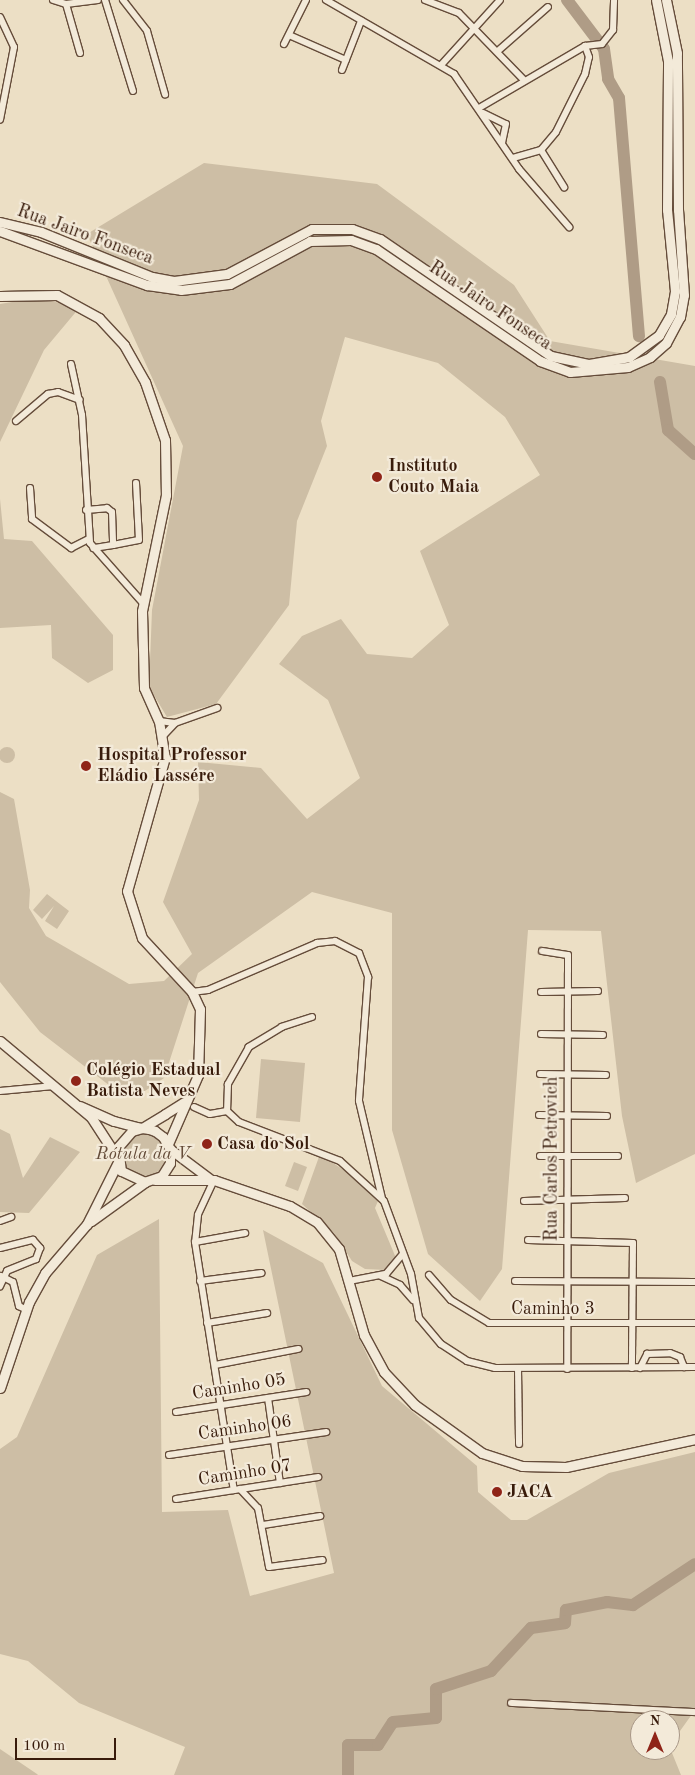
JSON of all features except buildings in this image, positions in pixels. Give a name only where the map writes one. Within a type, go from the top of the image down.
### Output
[{"type":"main road","name":"Rua Jairo Fonseca","points":[[0,222],[41,232],[152,277],[190,281],[235,272],[305,231],[352,229],[380,239],[551,356],[589,364],[629,357],[658,335],[671,314],[675,291],[667,210],[668,62],[656,0]]},
{"type":"main road","name":"Rua Jairo Fonseca","points":[[0,231],[138,282],[174,290],[230,284],[310,242],[352,240],[376,249],[550,366],[588,373],[628,368],[650,357],[666,343],[680,317],[684,295],[678,210],[678,53],[666,0]]},
{"type":"main road","points":[[0,296],[52,294],[83,306],[112,330],[148,388],[165,440],[168,480],[142,602],[144,688],[159,721],[163,736],[160,778],[128,876],[127,900],[142,938],[195,996],[199,1064],[169,1146],[166,1170],[155,1180]]},
{"type":"main road","points":[[0,1041],[80,1106],[101,1128],[128,1177],[145,1182]]},
{"type":"main road","points":[[0,1388],[27,1310],[46,1273],[86,1224],[117,1160],[123,1138],[185,1100]]},
{"type":"main road","points":[[80,1106],[155,1131],[169,1146],[212,1179],[309,1216],[335,1242],[349,1281],[364,1335],[389,1378],[448,1430],[496,1459],[522,1466],[566,1466],[695,1439]]},
{"type":"main road","points":[[86,1224],[145,1182],[155,1180],[212,1179]]},
{"type":"street","points":[[53,0],[66,4],[98,0]]},
{"type":"street","points":[[105,0],[133,91]]},
{"type":"street","points":[[123,0],[147,31],[165,94]]},
{"type":"street","points":[[284,44],[306,0]]},
{"type":"street","points":[[326,0],[442,64],[481,110],[512,158],[569,227]]},
{"type":"street","points":[[425,0],[442,2],[476,28],[499,50],[523,79]]},
{"type":"street","points":[[442,64],[500,0]]},
{"type":"street","points":[[481,110],[523,79],[586,46],[608,39],[614,26],[614,0]]},
{"type":"street","points":[[66,4],[80,53]]},
{"type":"street","points":[[499,50],[548,7]]},
{"type":"street","points":[[0,17],[14,48],[0,120]]},
{"type":"street","points":[[342,70],[361,21]]},
{"type":"street","points":[[289,35],[346,60]]},
{"type":"street","points":[[512,158],[541,150],[556,132],[585,74],[589,57],[586,46]]},
{"type":"street","points":[[481,110],[506,124],[502,143]]},
{"type":"street","points":[[541,150],[564,187]]},
{"type":"street","points":[[71,364],[80,400],[89,539],[92,548],[142,602]]},
{"type":"street","points":[[16,421],[48,394],[58,392],[80,400]]},
{"type":"street","points":[[92,548],[139,540],[136,483]]},
{"type":"street","points":[[30,488],[32,519],[71,548],[89,539]]},
{"type":"street","points":[[86,510],[111,510],[113,545]]},
{"type":"street","points":[[159,721],[175,722],[217,708]]},
{"type":"street","points":[[163,736],[175,722]]},
{"type":"street","points":[[195,996],[317,943],[344,943],[359,953],[368,977],[359,1101],[384,1201],[413,1281],[413,1300]]},
{"type":"street","name":"Rua Carlos Petrovich","points":[[542,951],[565,952],[569,1116],[567,1369]]},
{"type":"street","points":[[541,992],[598,991]]},
{"type":"street","points":[[312,1017],[282,1027],[249,1047],[228,1084],[227,1111],[239,1122],[340,1161],[384,1201]]},
{"type":"street","points":[[541,1034],[603,1034]]},
{"type":"street","points":[[540,1074],[606,1075]]},
{"type":"street","points":[[0,1091],[54,1086]]},
{"type":"street","points":[[194,1107],[210,1114],[227,1111]]},
{"type":"street","points":[[539,1115],[607,1116]]},
{"type":"street","points":[[540,1156],[618,1156]]},
{"type":"street","points":[[212,1179],[198,1215],[195,1242],[227,1446],[237,1490],[255,1501],[262,1525],[269,1566],[278,1567],[323,1560]]},
{"type":"street","points":[[524,1200],[625,1198]]},
{"type":"street","points":[[0,1221],[11,1217]]},
{"type":"street","points":[[195,1242],[245,1233]]},
{"type":"street","points":[[0,1248],[33,1240],[40,1248],[36,1259],[16,1264],[2,1275],[0,1286]]},
{"type":"street","points":[[528,1240],[628,1240],[633,1250],[632,1368]]},
{"type":"street","points":[[349,1281],[381,1276],[396,1267],[403,1254]]},
{"type":"street","points":[[200,1282],[261,1273]]},
{"type":"street","points":[[2,1275],[17,1292],[19,1306],[27,1310]]},
{"type":"street","name":"Caminho 3","points":[[429,1275],[451,1300],[480,1320],[568,1324],[695,1323]]},
{"type":"street","points":[[381,1276],[400,1285],[413,1300],[424,1327],[455,1355],[485,1366],[518,1369],[695,1368]]},
{"type":"street","points":[[515,1281],[695,1282]]},
{"type":"street","points":[[207,1323],[267,1313]]},
{"type":"street","points":[[215,1365],[298,1349]]},
{"type":"street","points":[[640,1368],[644,1356],[661,1353],[677,1355],[684,1368]]},
{"type":"street","points":[[518,1369],[519,1444]]},
{"type":"street","name":"Caminho 05","points":[[176,1412],[306,1392]]},
{"type":"street","points":[[268,1398],[280,1483]]},
{"type":"street","name":"Caminho 06","points":[[168,1455],[326,1432]]},
{"type":"street","name":"Caminho 07","points":[[176,1499],[318,1477]]},
{"type":"street","points":[[262,1525],[320,1516]]},
{"type":"street","points":[[511,1702],[695,1712]]},
{"type":"green space","points":[[204,163],[377,184],[514,285],[550,341],[695,366],[695,1154],[636,1183],[622,1116],[601,931],[528,930],[502,1269],[480,1301],[428,1254],[392,1130],[392,913],[312,892],[198,973],[164,1078],[142,1093],[114,1089],[40,1032],[0,982],[0,792],[14,799],[30,890],[29,908],[46,936],[129,984],[164,981],[192,954],[163,902],[199,800],[198,762],[261,768],[307,819],[360,778],[328,700],[279,664],[302,636],[341,619],[367,654],[412,658],[449,625],[420,551],[540,475],[505,417],[438,363],[345,337],[321,421],[327,446],[297,521],[289,605],[216,704],[167,717],[149,687],[152,610],[183,446],[87,234]]},
{"type":"green space","points":[[36,298],[80,307],[44,350],[0,442],[0,304]]},
{"type":"green space","points":[[0,499],[4,539],[32,541],[113,635],[113,670],[88,683],[52,658],[51,625],[0,628]]},
{"type":"green space","points":[[4,747],[10,747],[15,752],[13,761],[4,763],[-1,758],[-1,752]]},
{"type":"green space","points":[[47,894],[69,911],[57,929],[45,921],[54,906],[42,919],[33,910]]},
{"type":"green space","points":[[261,1059],[305,1063],[300,1122],[256,1118]]},
{"type":"green space","points":[[0,1129],[10,1134],[23,1178],[50,1137],[80,1152],[29,1213],[0,1212]]},
{"type":"green space","name":"Rótula da V","points":[[143,1131],[156,1135],[162,1141],[166,1154],[162,1167],[156,1173],[143,1177],[130,1173],[124,1167],[120,1154],[124,1141],[130,1135]]},
{"type":"green space","points":[[320,1154],[361,1182],[378,1201],[375,1208],[396,1258],[386,1270],[365,1269],[352,1261],[334,1233],[302,1204]]},
{"type":"green space","points":[[294,1162],[307,1167],[298,1191],[285,1186]]},
{"type":"green space","points":[[159,1219],[162,1512],[228,1510],[250,1596],[334,1573],[263,1230],[323,1263],[382,1386],[477,1466],[478,1492],[511,1520],[527,1520],[609,1473],[695,1452],[695,1710],[680,1731],[680,1710],[630,1710],[630,1760],[675,1760],[681,1775],[174,1775],[185,1747],[79,1703],[28,1661],[0,1654],[0,1449],[17,1437],[97,1255]]},
{"type":"green space","points":[[0,1749],[37,1774],[38,1775],[0,1775]]},
{"type":"waterway","points":[[567,0],[604,49],[608,79],[619,98],[639,336]]},
{"type":"waterway","points":[[660,382],[668,430],[695,454]]},
{"type":"waterway","points":[[348,1775],[348,1745],[378,1745],[393,1722],[436,1718],[436,1689],[491,1671],[531,1628],[565,1623],[566,1610],[607,1602],[633,1605],[695,1564]]},
{"type":"place","name":"Instituto Couto Maia","points":[[377,477]]},
{"type":"place","name":"Hospital Professor Eládio Lassére","points":[[86,766]]},
{"type":"place","name":"Colégio Estadual Batista Neves","points":[[76,1081]]},
{"type":"place","name":"Casa do Sol","points":[[207,1144]]},
{"type":"place","name":"JACA","points":[[497,1492]]}]
